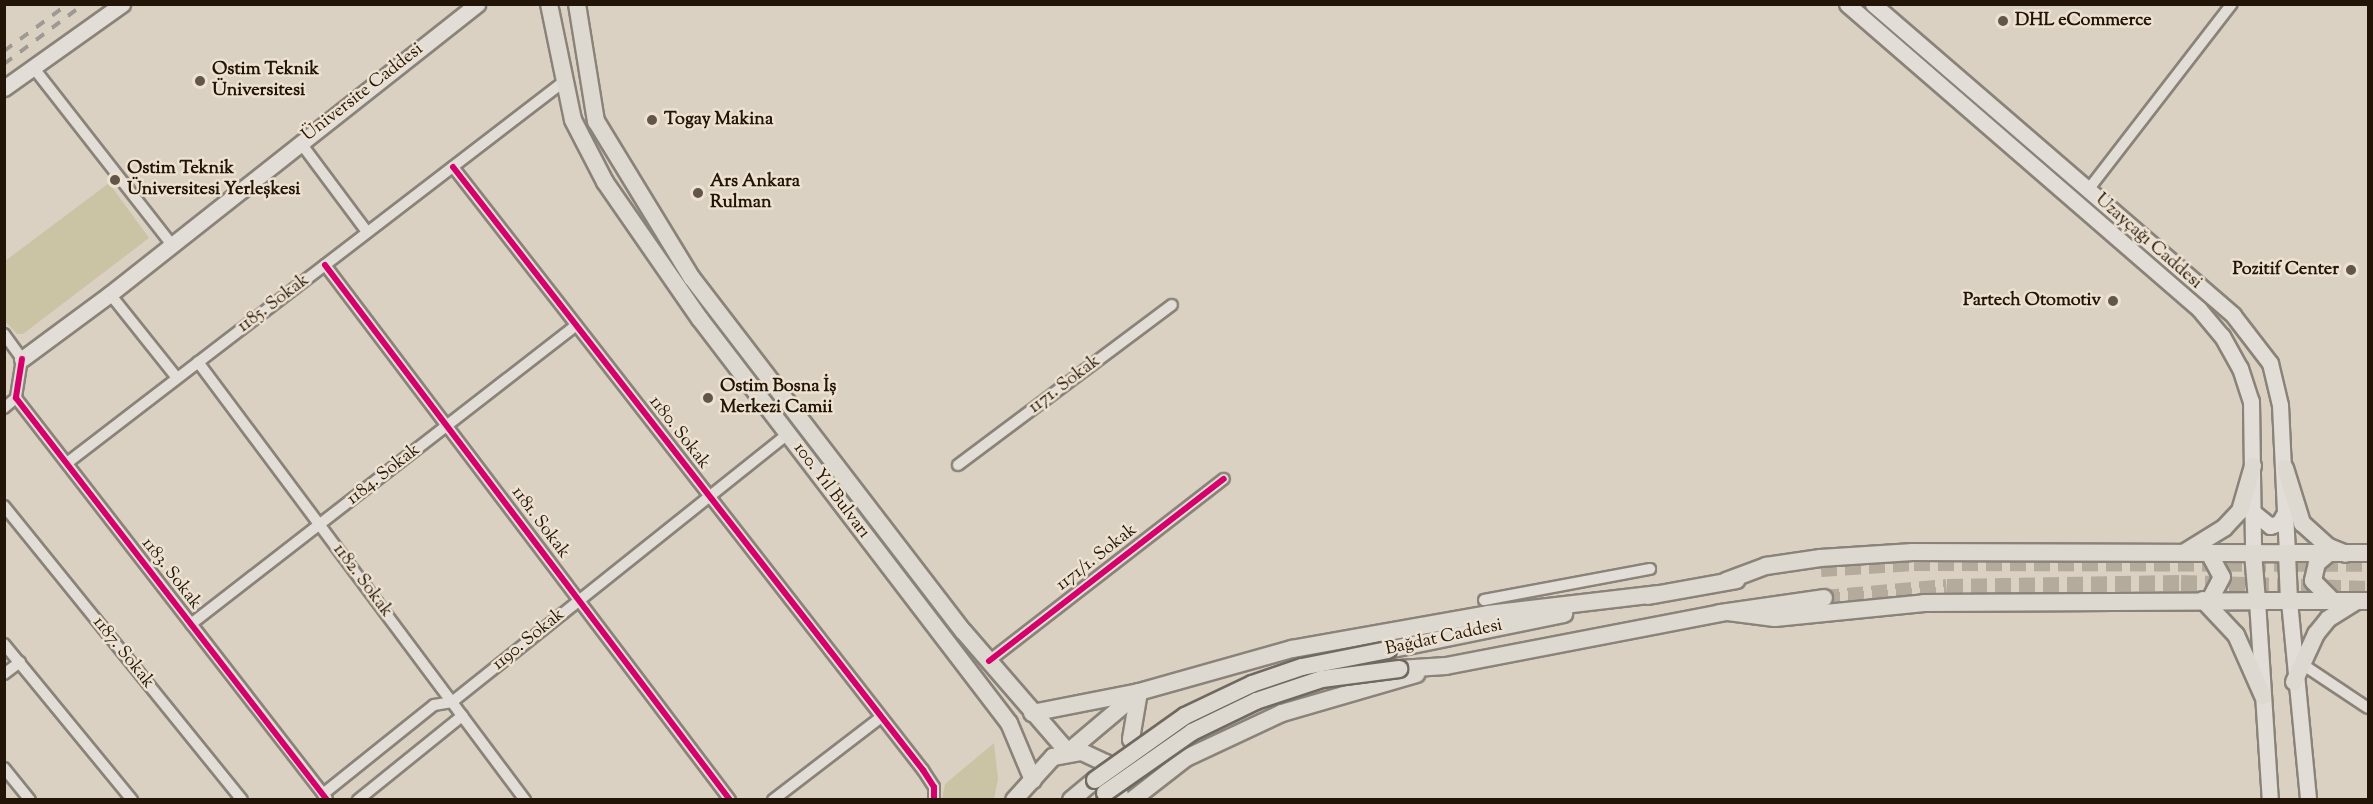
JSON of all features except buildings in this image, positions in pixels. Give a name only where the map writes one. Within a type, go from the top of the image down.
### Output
[{"type":"main road","points":[[4,88],[122,4]]},
{"type":"main road","name":"Üniversite Caddesi","points":[[22,359],[110,294],[477,4]]},
{"type":"main road","name":"100. Yıl Bulvarı","points":[[549,4],[573,120],[605,182],[700,319],[1009,723],[1033,780]]},
{"type":"main road","name":"100. Yıl Bulvarı","points":[[577,4],[596,121],[640,199],[713,310],[988,661],[1068,752]]},
{"type":"main road","name":"Uzayçağı Caddesi","points":[[1847,4],[2199,309],[2222,336],[2240,368],[2251,401],[2253,553]]},
{"type":"main road","name":"Uzayçağı Caddesi","points":[[1873,4],[2233,315],[2270,363],[2280,405],[2285,468],[2287,553]]},
{"type":"main road","points":[[2185,552],[2224,528],[2240,511],[2253,466]]},
{"type":"main road","points":[[2285,468],[2302,524],[2338,553]]},
{"type":"main road","points":[[2253,512],[2270,526],[2279,523],[2286,511]]},
{"type":"main road","points":[[1726,581],[1767,566],[1840,556],[1912,552],[2368,553]]},
{"type":"main road","points":[[2207,600],[2222,577],[2209,553]]},
{"type":"main road","points":[[2253,553],[2270,800]]},
{"type":"main road","points":[[2287,553],[2294,682],[2308,800]]},
{"type":"main road","points":[[2333,601],[2313,581],[2317,563],[2338,553]]},
{"type":"main road","name":"Bağdat Caddesi","points":[[1099,791],[1185,716],[1252,684],[1302,667],[1657,594],[1726,581],[1821,569]]},
{"type":"main road","points":[[1009,723],[1028,724],[1032,713],[1139,692],[1292,649],[1488,614],[1657,594]]},
{"type":"main road","name":"Bağdat Caddesi","points":[[1099,791],[1192,732],[1256,701],[1322,680],[1399,669],[1446,666],[1728,612],[1824,598]]},
{"type":"main road","points":[[2207,600],[2236,635],[2263,696]]},
{"type":"main road","points":[[1728,612],[1774,618],[1924,603],[2362,601]]},
{"type":"main road","points":[[2294,682],[2328,619],[2362,601]]},
{"type":"main road","points":[[1132,800],[1179,763],[1282,713],[1446,666]]},
{"type":"main road","points":[[1014,800],[1047,762],[1068,752],[1139,692]]},
{"type":"main road","points":[[1139,692],[1131,739],[1142,759],[1165,765],[1179,763]]},
{"type":"main road","points":[[1068,752],[1086,753],[1106,763],[1115,774],[1121,800]]},
{"type":"main road","points":[[1031,800],[1033,780]]},
{"type":"main road","points":[[1071,800],[1099,791]]},
{"type":"street","points":[[2088,190],[2232,4]]},
{"type":"street","points":[[33,67],[172,245]]},
{"type":"street","name":"1185. Sokak","points":[[67,463],[566,80]]},
{"type":"street","points":[[300,142],[367,232]]},
{"type":"street","name":"1180. Sokak","points":[[453,167],[881,717],[934,787],[934,800]]},
{"type":"street","name":"1181. Sokak","points":[[325,265],[730,800]]},
{"type":"street","points":[[110,294],[177,378]]},
{"type":"street","name":"1171. Sokak","points":[[958,465],[1172,305]]},
{"type":"street","name":"1184. Sokak","points":[[191,624],[576,325]]},
{"type":"street","points":[[4,334],[22,359],[16,398],[4,408]]},
{"type":"street","name":"1182. Sokak","points":[[198,362],[525,800]]},
{"type":"street","name":"1183. Sokak","points":[[16,398],[325,797]]},
{"type":"street","name":"1190. Sokak","points":[[325,797],[434,705],[452,702],[788,434]]},
{"type":"street","name":"1171/1. Sokak","points":[[988,661],[1224,479]]},
{"type":"street","name":"1187. Sokak","points":[[4,506],[242,800]]},
{"type":"street","points":[[1484,600],[1650,569]]},
{"type":"street","points":[[4,644],[132,800]]},
{"type":"street","points":[[4,674],[20,662]]},
{"type":"street","points":[[2302,664],[2368,708]]},
{"type":"street","points":[[357,800],[462,716]]},
{"type":"street","points":[[773,800],[881,717]]},
{"type":"street","points":[[4,768],[30,800]]},
{"type":"shaded area","points":[[109,183],[149,238],[23,334],[17,334],[5,321],[5,261]]},
{"type":"shaded area","points":[[994,743],[998,779],[994,799],[942,799],[945,784]]},
{"type":"tunnel","points":[[1821,569],[1914,563],[2368,564]]},
{"type":"tunnel","points":[[1824,598],[1947,587],[2181,583],[2368,589]]},
{"type":"railway","points":[[4,51],[68,4]]},
{"type":"railway","points":[[4,64],[84,4]]},
{"type":"cycle path","points":[[453,167],[923,770],[934,787],[934,800]]},
{"type":"cycle path","points":[[325,265],[730,800]]},
{"type":"cycle path","points":[[22,359],[16,398],[327,800]]},
{"type":"cycle path","points":[[989,661],[1224,479]]},
{"type":"place","name":"DHL eCommerce","points":[[2003,21]]},
{"type":"place","name":"Ostim Teknik Üniversitesi","points":[[200,81]]},
{"type":"place","name":"Togay Makina","points":[[652,120]]},
{"type":"place","name":"Ostim Teknik Üniversitesi Yerleşkesi","points":[[115,180]]},
{"type":"place","name":"Ars Ankara Rulman","points":[[698,193]]},
{"type":"place","name":"Pozitif Center","points":[[2351,270]]},
{"type":"place","name":"Partech Otomotiv","points":[[2113,301]]},
{"type":"place","name":"Ostim Bosna İş Merkezi Camii","points":[[708,398]]}]
